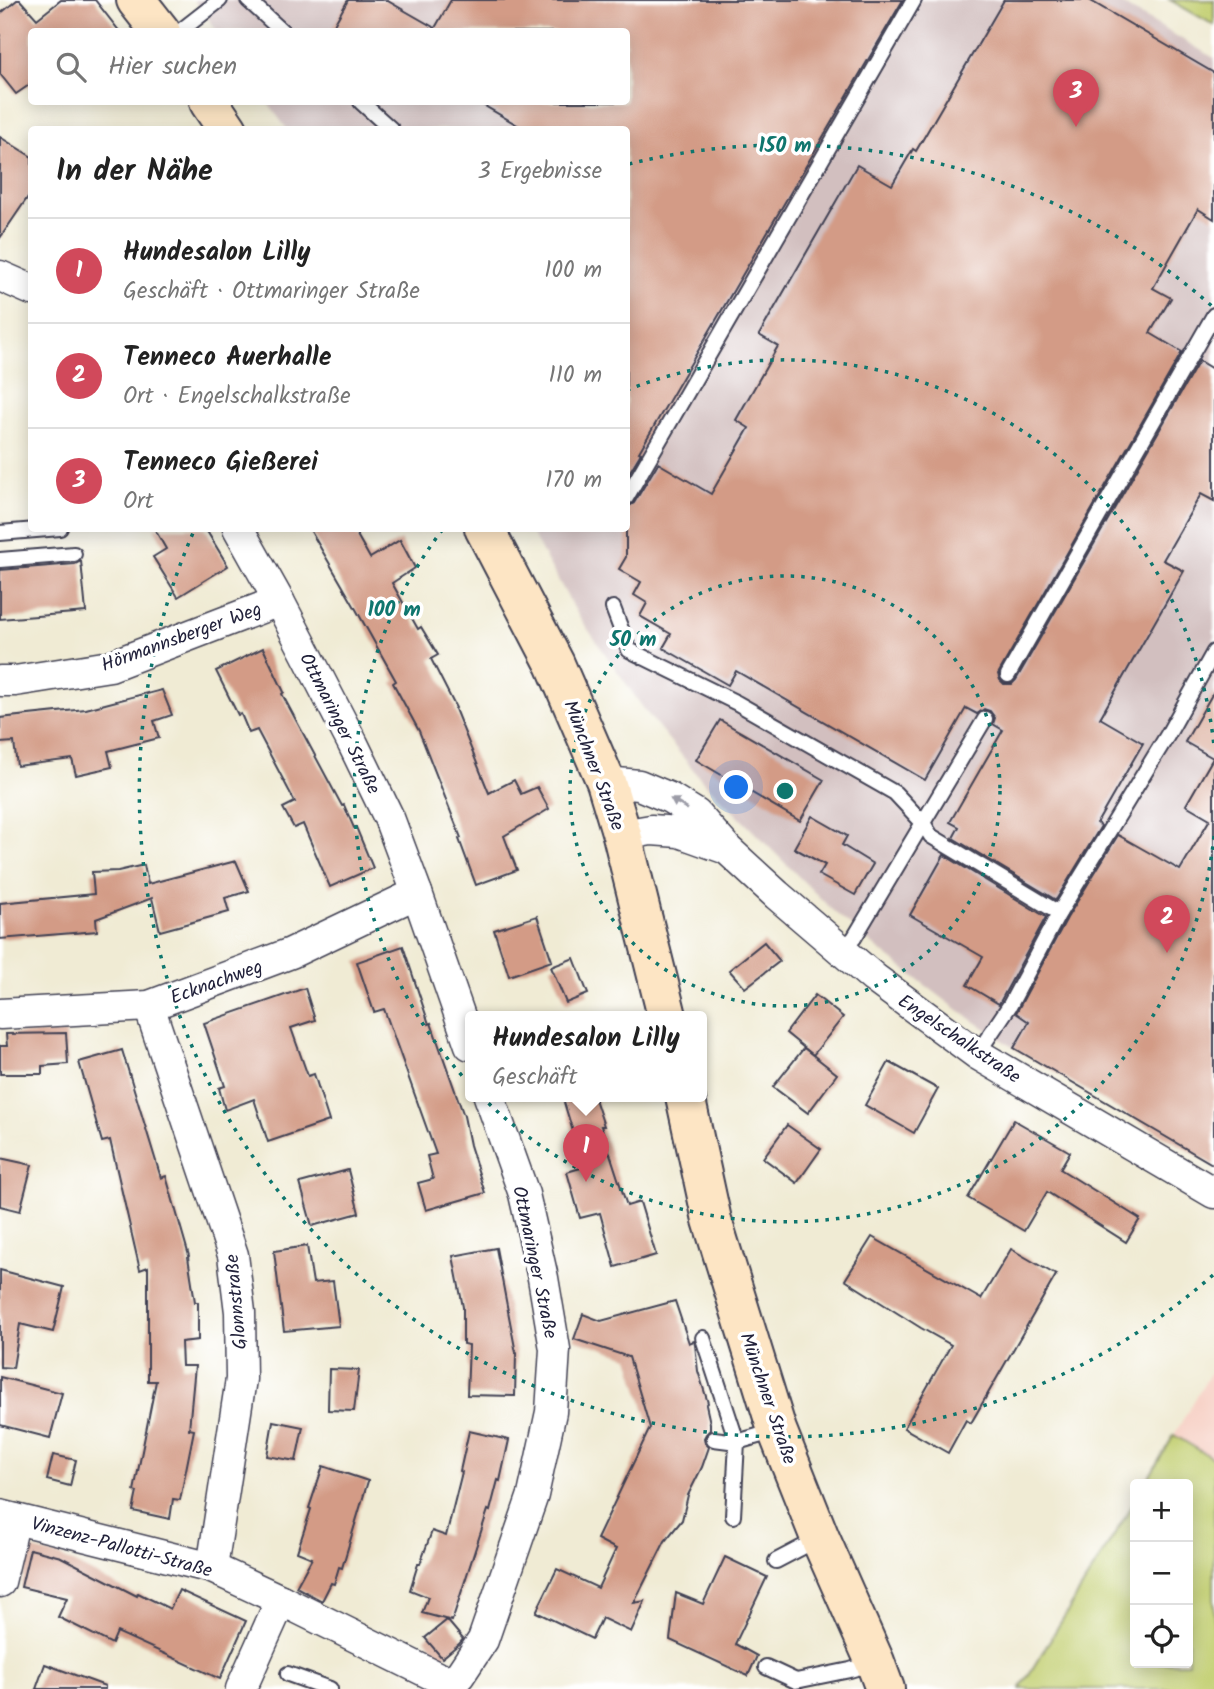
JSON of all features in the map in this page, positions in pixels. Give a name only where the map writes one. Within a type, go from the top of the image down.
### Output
[{"type":"main road","points":[[136,0],[158,28]]},
{"type":"main road","points":[[211,105],[225,126]]},
{"type":"main road","name":"Münchner Straße","points":[[486,532],[555,664],[606,782],[666,1011]]},
{"type":"main road","name":"Münchner Straße","points":[[686,1102],[712,1220],[777,1430],[880,1676]]},
{"type":"street","points":[[0,276],[28,288]]},
{"type":"street","name":"Ottmaringer Straße","points":[[240,532],[279,601],[383,806],[465,1028]]},
{"type":"street","name":"Hörmannsberger Weg","points":[[0,681],[110,666],[279,601]]},
{"type":"street","name":"Engelschalkstraße","points":[[606,782],[639,785],[670,798],[696,814],[728,850],[841,951],[977,1054],[1214,1193]]},
{"type":"street","name":"Engelschalkstraße","points":[[622,835],[651,830],[679,832],[728,850]]},
{"type":"street","name":"Ecknachweg","points":[[0,1014],[149,1006],[291,953],[417,893]]},
{"type":"street","name":"Glonnstraße","points":[[149,1006],[233,1255],[240,1312],[241,1379],[212,1568]]},
{"type":"street","name":"Ottmaringer Straße","points":[[465,1668],[483,1640],[533,1494],[551,1412],[555,1349],[543,1278],[524,1194],[491,1102]]},
{"type":"street","points":[[0,1583],[8,1517]]},
{"type":"street","name":"Vinzenz-Pallotti-Straße","points":[[8,1517],[212,1568],[439,1678],[447,1680],[459,1676],[465,1668]]},
{"type":"street","points":[[241,1689],[281,1600]]},
{"type":"lane","points":[[184,28],[220,0]]},
{"type":"lane","points":[[248,0],[279,28]]},
{"type":"lane","points":[[630,491],[914,0]]},
{"type":"lane","points":[[364,105],[388,126]]},
{"type":"lane","points":[[1008,675],[1214,315]]},
{"type":"lane","points":[[0,533],[28,531]]},
{"type":"lane","points":[[0,559],[74,554]]},
{"type":"lane","points":[[613,608],[629,650],[737,703],[895,793],[923,823],[931,836],[1059,913]]},
{"type":"lane","points":[[977,1054],[1010,1005],[1059,913],[1213,657]]},
{"type":"lane","points":[[841,951],[854,938],[985,719]]},
{"type":"lane","points":[[703,1338],[737,1442],[733,1516]]},
{"type":"lane","points":[[714,1439],[737,1442],[777,1430]]},
{"type":"lane","points":[[776,1561],[820,1538]]},
{"type":"lane","points":[[766,1667],[796,1681],[850,1671],[880,1676]]},
{"type":"lane","points":[[288,1674],[330,1689]]},
{"type":"shaded area","points":[[194,0],[1115,0],[1214,58],[1214,1165],[1014,1048],[958,1010],[832,910],[701,779],[646,712],[578,615],[531,532],[630,532],[630,126],[285,126],[269,105],[630,105],[630,28],[215,28]]},
{"type":"shaded area","points":[[1214,1367],[1214,1459],[1174,1435]]},
{"type":"green space","points":[[1170,0],[1214,0],[1214,25]]},
{"type":"green space","points":[[1174,1435],[1214,1459],[1214,1689],[1020,1689],[1130,1509],[1130,1668],[1193,1668],[1193,1479],[1148,1479]]},
{"type":"building","points":[[17,0],[37,19],[61,0],[95,0],[117,28],[28,28],[28,86],[16,94],[0,74],[0,14]]},
{"type":"building","points":[[348,0],[386,0],[435,28],[332,28]]},
{"type":"building","points":[[451,0],[903,0],[630,471],[630,126],[519,126],[483,105],[630,105],[630,28],[435,28]]},
{"type":"building","points":[[1004,0],[1089,0],[1214,73],[1214,219],[1198,209],[1153,288],[1171,298],[1150,333],[1182,352],[998,674],[1004,684],[1012,684],[1016,680],[1199,361],[1214,370],[1214,501],[1201,494],[1163,560],[1184,571],[1100,718],[1143,743],[1097,823],[1101,826],[1056,900],[953,838],[959,827],[950,822],[1003,730],[993,724],[995,718],[990,711],[984,709],[977,714],[966,708],[925,780],[736,671],[728,685],[663,648],[671,634],[640,616],[647,603],[634,595],[641,582],[619,569],[626,557],[630,506],[658,463],[711,494],[749,428],[736,420],[778,346],[759,335],[857,165],[892,185],[913,149],[916,151]]},
{"type":"building","points":[[0,137],[28,154],[28,197],[0,238]]},
{"type":"building","points":[[156,532],[207,532],[228,566],[178,597],[153,557],[166,549]]},
{"type":"building","points":[[311,532],[355,532],[370,558],[400,540],[415,568],[392,583],[418,629],[421,627],[438,655],[431,659],[456,708],[489,793],[514,780],[521,794],[537,787],[549,809],[504,836],[517,870],[476,885],[459,839],[461,838],[419,731],[393,683],[396,681]]},
{"type":"building","points":[[81,561],[86,612],[0,619],[0,570],[75,564]]},
{"type":"building","points":[[263,648],[284,692],[282,694],[354,828],[356,827],[373,868],[330,887],[303,824],[294,828],[283,808],[295,802],[257,730],[249,733],[216,671]]},
{"type":"building","points":[[162,690],[172,715],[154,721],[159,738],[108,751],[112,767],[76,775],[72,759],[17,766],[14,742],[0,743],[0,718],[86,709]]},
{"type":"building","points":[[1214,691],[1214,1165],[1014,1048],[1029,1022],[1016,1013],[1067,918],[1118,835],[1180,870],[1210,819],[1186,805],[1213,758],[1185,742]]},
{"type":"building","points":[[720,720],[824,780],[800,821],[696,760]]},
{"type":"building","points":[[812,816],[847,836],[842,845],[873,864],[855,895],[819,875],[825,865],[794,848]]},
{"type":"building","points":[[944,855],[1046,917],[999,1004],[967,985],[983,957],[910,915]]},
{"type":"building","points":[[236,861],[249,891],[225,898],[229,912],[160,931],[152,898],[96,919],[97,931],[0,939],[0,903],[94,894],[92,872],[118,871],[144,865],[148,884]]},
{"type":"building","points":[[537,916],[552,961],[509,976],[494,930]]},
{"type":"building","points":[[764,942],[780,961],[745,988],[729,970]]},
{"type":"building","points":[[403,946],[464,1116],[485,1193],[426,1210],[418,1183],[433,1179],[427,1156],[436,1154],[384,1009],[374,1012],[357,962]]},
{"type":"building","points":[[574,958],[588,994],[566,1003],[551,967]]},
{"type":"building","points":[[305,988],[315,1020],[291,1028],[308,1076],[314,1074],[329,1121],[268,1142],[254,1099],[225,1110],[219,1088],[225,1086],[204,1023]]},
{"type":"building","points":[[815,995],[843,1017],[813,1055],[786,1033]]},
{"type":"building","points":[[66,1033],[68,1064],[42,1066],[42,1074],[0,1074],[0,1046],[7,1046],[6,1034]]},
{"type":"building","points":[[804,1048],[837,1074],[808,1113],[773,1087]]},
{"type":"building","points":[[122,1050],[161,1178],[166,1176],[189,1256],[195,1302],[198,1302],[198,1340],[181,1342],[182,1366],[195,1366],[189,1429],[194,1430],[180,1500],[173,1499],[170,1519],[133,1511],[137,1492],[134,1491],[156,1381],[148,1381],[148,1267],[140,1270],[110,1140],[102,1142],[79,1062]]},
{"type":"building","points":[[889,1062],[938,1089],[914,1133],[865,1105]]},
{"type":"building","points":[[564,1102],[596,1102],[627,1206],[640,1202],[656,1255],[615,1267],[600,1213],[580,1218],[567,1172],[584,1167]]},
{"type":"building","points":[[1014,1120],[1070,1152],[1060,1169],[1140,1219],[1126,1242],[1047,1192],[1024,1231],[968,1198]]},
{"type":"building","points":[[787,1125],[821,1149],[797,1183],[763,1158]]},
{"type":"building","points":[[0,1158],[32,1165],[20,1211],[0,1206]]},
{"type":"building","points":[[348,1170],[359,1213],[312,1226],[300,1183]]},
{"type":"building","points":[[872,1237],[981,1299],[1011,1249],[1056,1275],[971,1423],[966,1420],[948,1453],[904,1428],[951,1345],[845,1280]]},
{"type":"building","points":[[307,1246],[313,1283],[333,1281],[339,1326],[284,1331],[274,1251]]},
{"type":"building","points":[[496,1248],[516,1353],[515,1396],[467,1395],[469,1345],[463,1344],[463,1307],[453,1256]]},
{"type":"building","points":[[0,1270],[64,1287],[53,1332],[20,1324],[13,1368],[0,1367]]},
{"type":"building","points":[[675,1301],[689,1343],[694,1341],[695,1345],[698,1371],[708,1403],[706,1405],[710,1430],[704,1438],[709,1447],[688,1495],[682,1520],[665,1541],[634,1603],[645,1601],[631,1632],[602,1618],[592,1639],[536,1612],[557,1569],[598,1588],[616,1549],[597,1539],[650,1428],[629,1357],[574,1339],[583,1314],[601,1321]]},
{"type":"building","points":[[329,1369],[359,1370],[354,1411],[328,1410]]},
{"type":"building","points":[[0,1377],[62,1393],[50,1438],[0,1425]]},
{"type":"building","points":[[273,1421],[303,1427],[296,1461],[267,1456]]},
{"type":"building","points":[[469,1431],[509,1440],[500,1481],[498,1480],[452,1621],[422,1613],[428,1597],[410,1590],[432,1531],[446,1536]]},
{"type":"building","points":[[53,1455],[76,1460],[70,1486],[47,1480]]},
{"type":"building","points":[[323,1466],[368,1481],[342,1568],[339,1567],[334,1584],[331,1583],[322,1601],[296,1587],[312,1558],[297,1552]]},
{"type":"building","points":[[30,1549],[61,1557],[137,1596],[138,1593],[170,1609],[179,1590],[246,1621],[220,1679],[117,1632],[112,1644],[58,1617],[67,1598],[21,1587]]},
{"type":"building","points":[[725,1557],[767,1577],[735,1644],[757,1656],[748,1676],[670,1640],[676,1593],[703,1604]]},
{"type":"building","points":[[447,1620],[463,1639],[442,1658],[425,1638]]},
{"type":"building","points":[[45,1664],[105,1686],[105,1689],[36,1689]]},
{"type":"place","name":"Tenneco Gießerei","points":[[1076,127]]},
{"type":"place","name":"Tenneco Auerhalle","points":[[1167,953]]},
{"type":"place","name":"Hundesalon Lilly","points":[[586,1182]]}]
